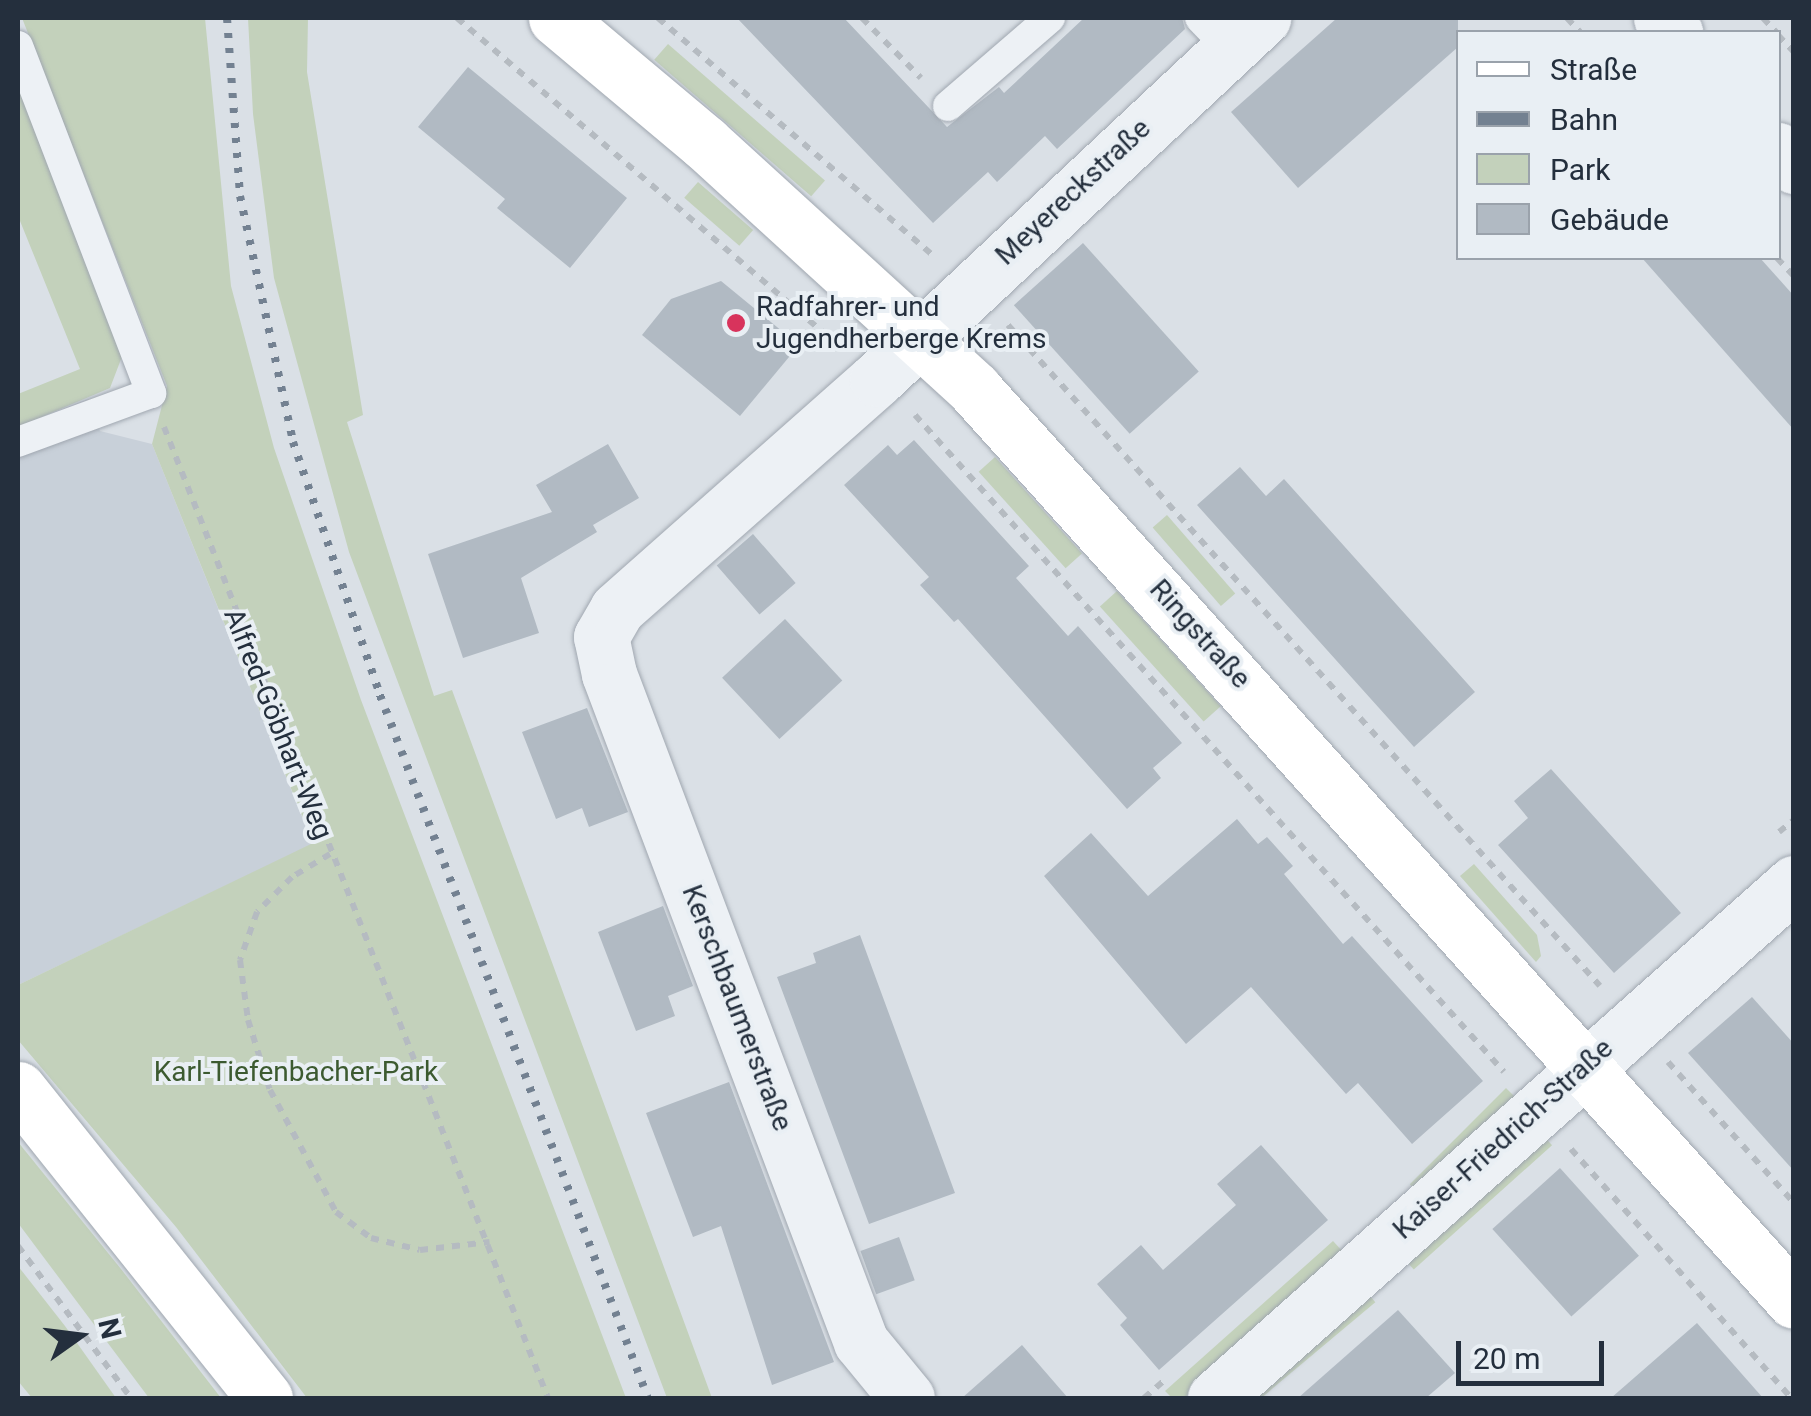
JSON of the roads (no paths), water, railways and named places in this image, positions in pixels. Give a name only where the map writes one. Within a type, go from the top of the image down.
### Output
[{"type":"main road","name":"Ringstraße","points":[[568,21],[918,337],[1158,587],[1794,1301]]},
{"type":"main road","points":[[18,1089],[265,1398]]},
{"type":"street","name":"Meyereckstraße","points":[[617,609],[918,337],[1230,28]]},
{"type":"street","name":"Kerschbaumerstraße","points":[[617,609],[601,637],[609,674],[861,1342],[906,1398]]},
{"type":"street","name":"Kaiser-Friedrich-Straße","points":[[1216,1398],[1794,883]]},
{"type":"lane","points":[[948,106],[1050,18]]},
{"type":"lane","points":[[18,46],[152,393],[18,442]]},
{"type":"railway","points":[[227,18],[240,196],[293,442],[380,695],[648,1398]]},
{"type":"place","name":"Radfahrer- und Jugendherberge Krems","points":[[736,323]]},
{"type":"park label","name":"Karl-Tiefenbacher-Park","points":[[296,1072]]}]
